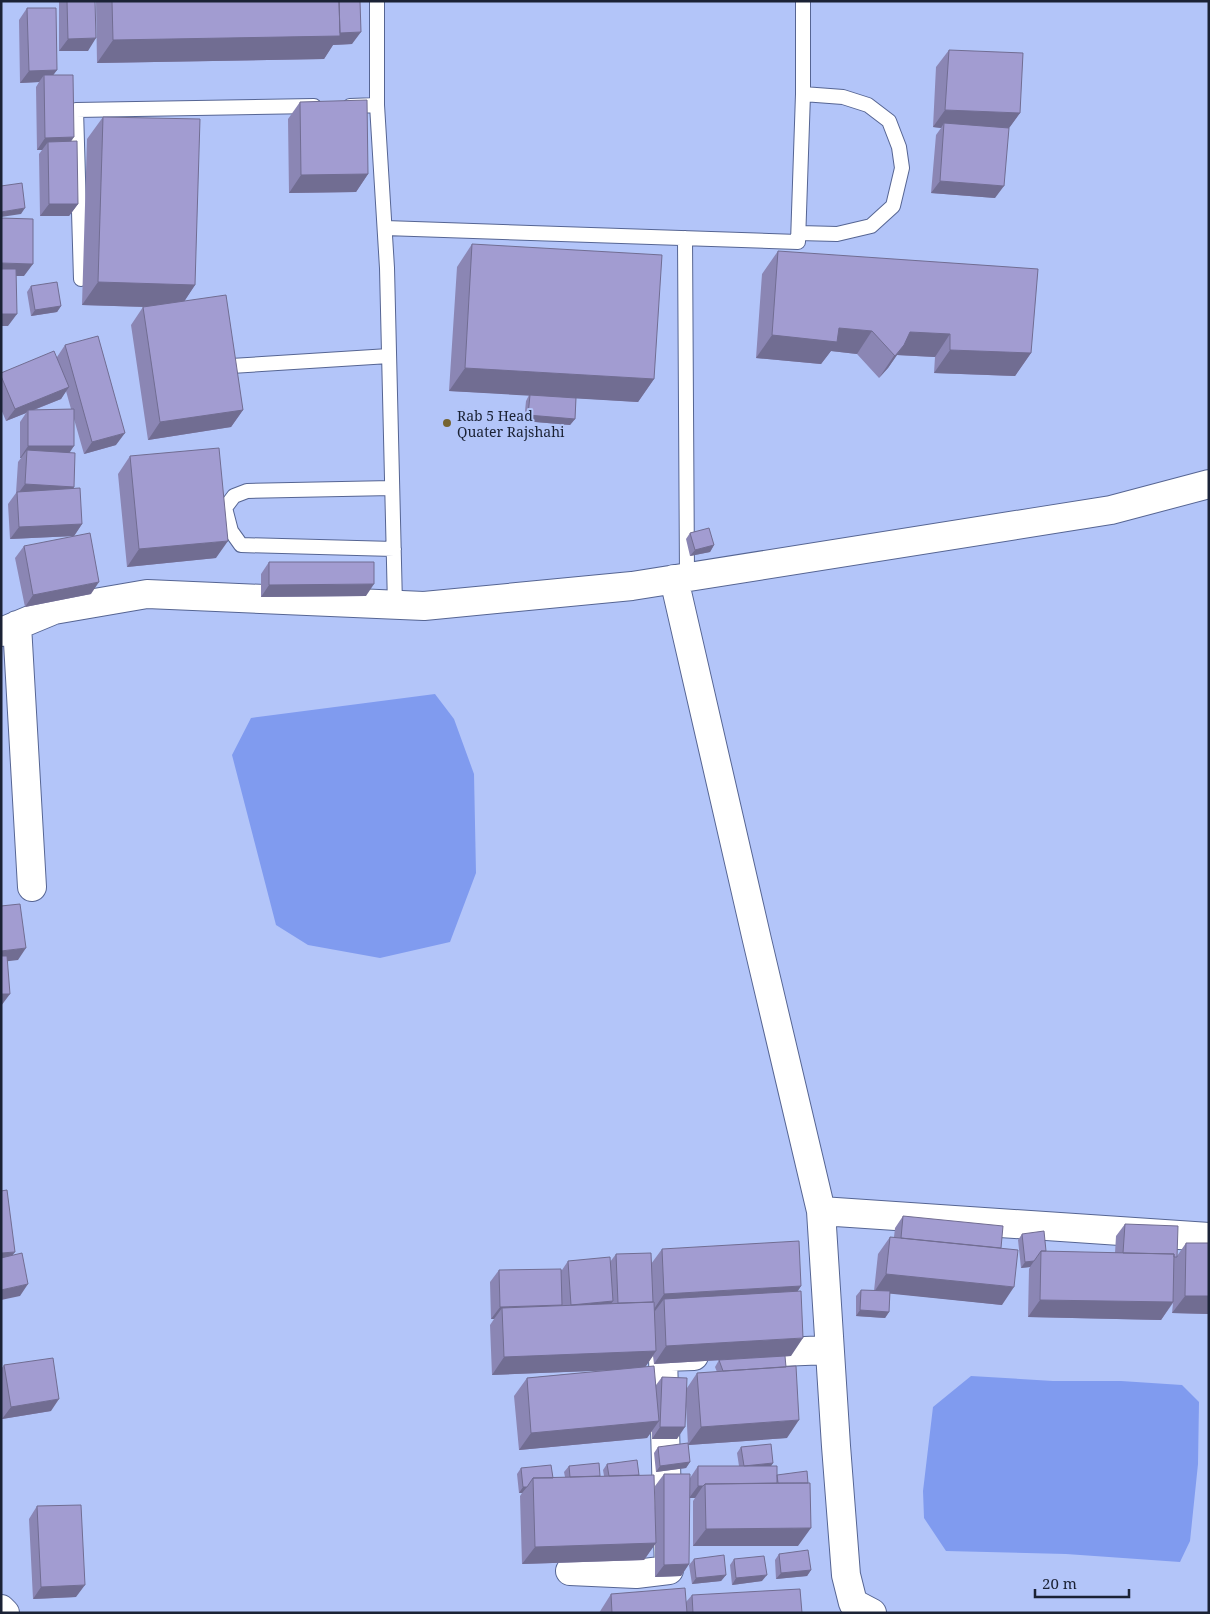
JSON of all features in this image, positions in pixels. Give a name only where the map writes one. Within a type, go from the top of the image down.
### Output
[{"type":"street","points":[[32,887],[9,629],[54,610],[147,594],[424,606],[632,586],[1112,510],[1209,484]]},
{"type":"street","points":[[680,578],[756,940],[821,1211],[829,1350],[846,1576],[853,1603],[872,1613]]},
{"type":"street","points":[[821,1211],[1209,1237]]},
{"type":"street","points":[[570,1571],[636,1574],[669,1570],[663,1357],[829,1350]]},
{"type":"street","points":[[1,1609],[5,1613]]},
{"type":"lane","points":[[377,1],[376,105],[388,268],[395,605]]},
{"type":"lane","points":[[385,228],[798,242],[804,94],[803,1]]},
{"type":"lane","points":[[799,233],[837,234],[872,226],[893,206],[902,168],[899,147],[890,121],[868,105],[843,97],[804,94]]},
{"type":"lane","points":[[81,279],[76,110],[376,105]]},
{"type":"lane","points":[[680,578],[685,238]]},
{"type":"lane","points":[[231,366],[389,356]]},
{"type":"lane","points":[[392,488],[248,491],[234,496],[224,508],[231,531],[241,545],[394,549]]},
{"type":"water","points":[[435,694],[454,719],[474,774],[476,873],[450,942],[380,958],[308,945],[276,925],[232,755],[251,718]]},
{"type":"water","points":[[971,1376],[1053,1381],[1121,1381],[1182,1385],[1199,1402],[1198,1464],[1190,1541],[1180,1562],[1066,1554],[946,1551],[924,1518],[923,1491],[933,1407]]},
{"type":"building","points":[[67,1],[95,1],[96,38],[68,39]]},
{"type":"building","points":[[112,1],[339,1],[340,36],[113,40]]},
{"type":"building","points":[[339,1],[360,1],[361,32],[340,33]]},
{"type":"building","points":[[27,8],[56,8],[57,70],[29,71]]},
{"type":"building","points":[[949,50],[1023,53],[1020,113],[945,110]]},
{"type":"building","points":[[44,75],[73,75],[74,137],[45,138]]},
{"type":"building","points":[[367,100],[368,174],[301,175],[300,102]]},
{"type":"building","points":[[103,117],[200,119],[195,285],[98,282]]},
{"type":"building","points":[[944,123],[1009,128],[1004,186],[940,181]]},
{"type":"building","points":[[77,141],[78,204],[49,204],[48,142]]},
{"type":"building","points":[[22,183],[25,208],[1,212],[1,186]]},
{"type":"building","points":[[1,218],[33,219],[33,264],[1,263]]},
{"type":"building","points":[[472,244],[662,255],[654,379],[465,368]]},
{"type":"building","points":[[778,251],[1038,269],[1031,353],[950,350],[950,334],[910,332],[904,345],[895,356],[872,331],[839,328],[837,342],[772,335]]},
{"type":"building","points":[[1,269],[16,269],[17,314],[1,314]]},
{"type":"building","points":[[57,282],[61,306],[35,310],[31,286]]},
{"type":"building","points":[[226,295],[243,410],[160,422],[143,307]]},
{"type":"building","points":[[98,336],[125,433],[92,442],[65,345]]},
{"type":"building","points":[[54,351],[69,387],[15,409],[1,373]]},
{"type":"building","points":[[530,395],[576,398],[575,419],[528,415]]},
{"type":"building","points":[[74,409],[74,446],[28,446],[28,410]]},
{"type":"building","points":[[219,448],[228,541],[139,549],[130,456]]},
{"type":"building","points":[[27,450],[75,453],[74,487],[25,484]]},
{"type":"building","points":[[80,488],[82,524],[19,527],[17,492]]},
{"type":"building","points":[[709,528],[714,545],[695,550],[690,533]]},
{"type":"building","points":[[90,533],[99,582],[33,595],[24,546]]},
{"type":"building","points":[[269,562],[374,562],[374,584],[269,585]]},
{"type":"building","points":[[20,904],[26,948],[1,951],[1,906]]},
{"type":"building","points":[[1,956],[7,956],[10,994],[1,994]]},
{"type":"building","points":[[7,1190],[15,1252],[1,1253],[1,1191]]},
{"type":"building","points":[[903,1216],[1003,1226],[1001,1248],[901,1238]]},
{"type":"building","points":[[1125,1224],[1178,1226],[1177,1257],[1174,1257],[1174,1254],[1123,1253]]},
{"type":"building","points":[[1044,1231],[1046,1251],[1041,1251],[1034,1261],[1025,1262],[1022,1234]]},
{"type":"building","points":[[890,1237],[1018,1250],[1014,1287],[886,1274]]},
{"type":"building","points":[[799,1241],[801,1286],[664,1294],[662,1249]]},
{"type":"building","points":[[1186,1243],[1209,1243],[1209,1296],[1185,1296]]},
{"type":"building","points":[[1041,1251],[1174,1254],[1173,1302],[1040,1300]]},
{"type":"building","points":[[22,1253],[28,1284],[1,1290],[1,1258]]},
{"type":"building","points":[[651,1253],[653,1302],[618,1303],[616,1254]]},
{"type":"building","points":[[610,1257],[613,1301],[571,1305],[568,1261]]},
{"type":"building","points":[[561,1269],[562,1305],[500,1307],[499,1270]]},
{"type":"building","points":[[861,1290],[890,1291],[889,1312],[860,1310]]},
{"type":"building","points":[[801,1291],[803,1338],[666,1346],[664,1299]]},
{"type":"building","points":[[654,1302],[656,1351],[504,1357],[502,1308]]},
{"type":"building","points":[[785,1356],[786,1367],[723,1371],[719,1360]]},
{"type":"building","points":[[53,1358],[59,1399],[11,1407],[4,1365]]},
{"type":"building","points":[[654,1366],[659,1421],[531,1433],[527,1378]]},
{"type":"building","points":[[796,1366],[799,1420],[701,1427],[697,1373]]},
{"type":"building","points":[[662,1377],[687,1378],[685,1427],[660,1427]]},
{"type":"building","points":[[688,1443],[690,1462],[660,1466],[658,1447]]},
{"type":"building","points":[[771,1444],[773,1463],[744,1466],[741,1447]]},
{"type":"building","points":[[637,1460],[639,1475],[609,1476],[607,1464]]},
{"type":"building","points":[[599,1463],[600,1476],[570,1477],[569,1466]]},
{"type":"building","points":[[551,1465],[553,1478],[533,1478],[527,1487],[523,1487],[521,1468]]},
{"type":"building","points":[[698,1466],[777,1466],[777,1483],[705,1484],[698,1486]]},
{"type":"building","points":[[807,1471],[808,1483],[778,1483],[777,1475]]},
{"type":"building","points":[[664,1474],[690,1474],[689,1564],[664,1565]]},
{"type":"building","points":[[654,1475],[656,1543],[535,1547],[533,1478]]},
{"type":"building","points":[[810,1483],[811,1528],[706,1529],[705,1484]]},
{"type":"building","points":[[81,1505],[85,1585],[41,1587],[37,1506]]},
{"type":"building","points":[[808,1550],[811,1570],[781,1573],[779,1554]]},
{"type":"building","points":[[724,1555],[726,1575],[696,1578],[694,1559]]},
{"type":"building","points":[[764,1556],[767,1575],[736,1578],[734,1559]]},
{"type":"building","points":[[685,1588],[687,1613],[612,1613],[611,1594]]},
{"type":"building","points":[[800,1589],[802,1613],[693,1613],[692,1595]]},
{"type":"place","name":"Rab 5 Head Quater Rajshahi","points":[[447,423]]}]
